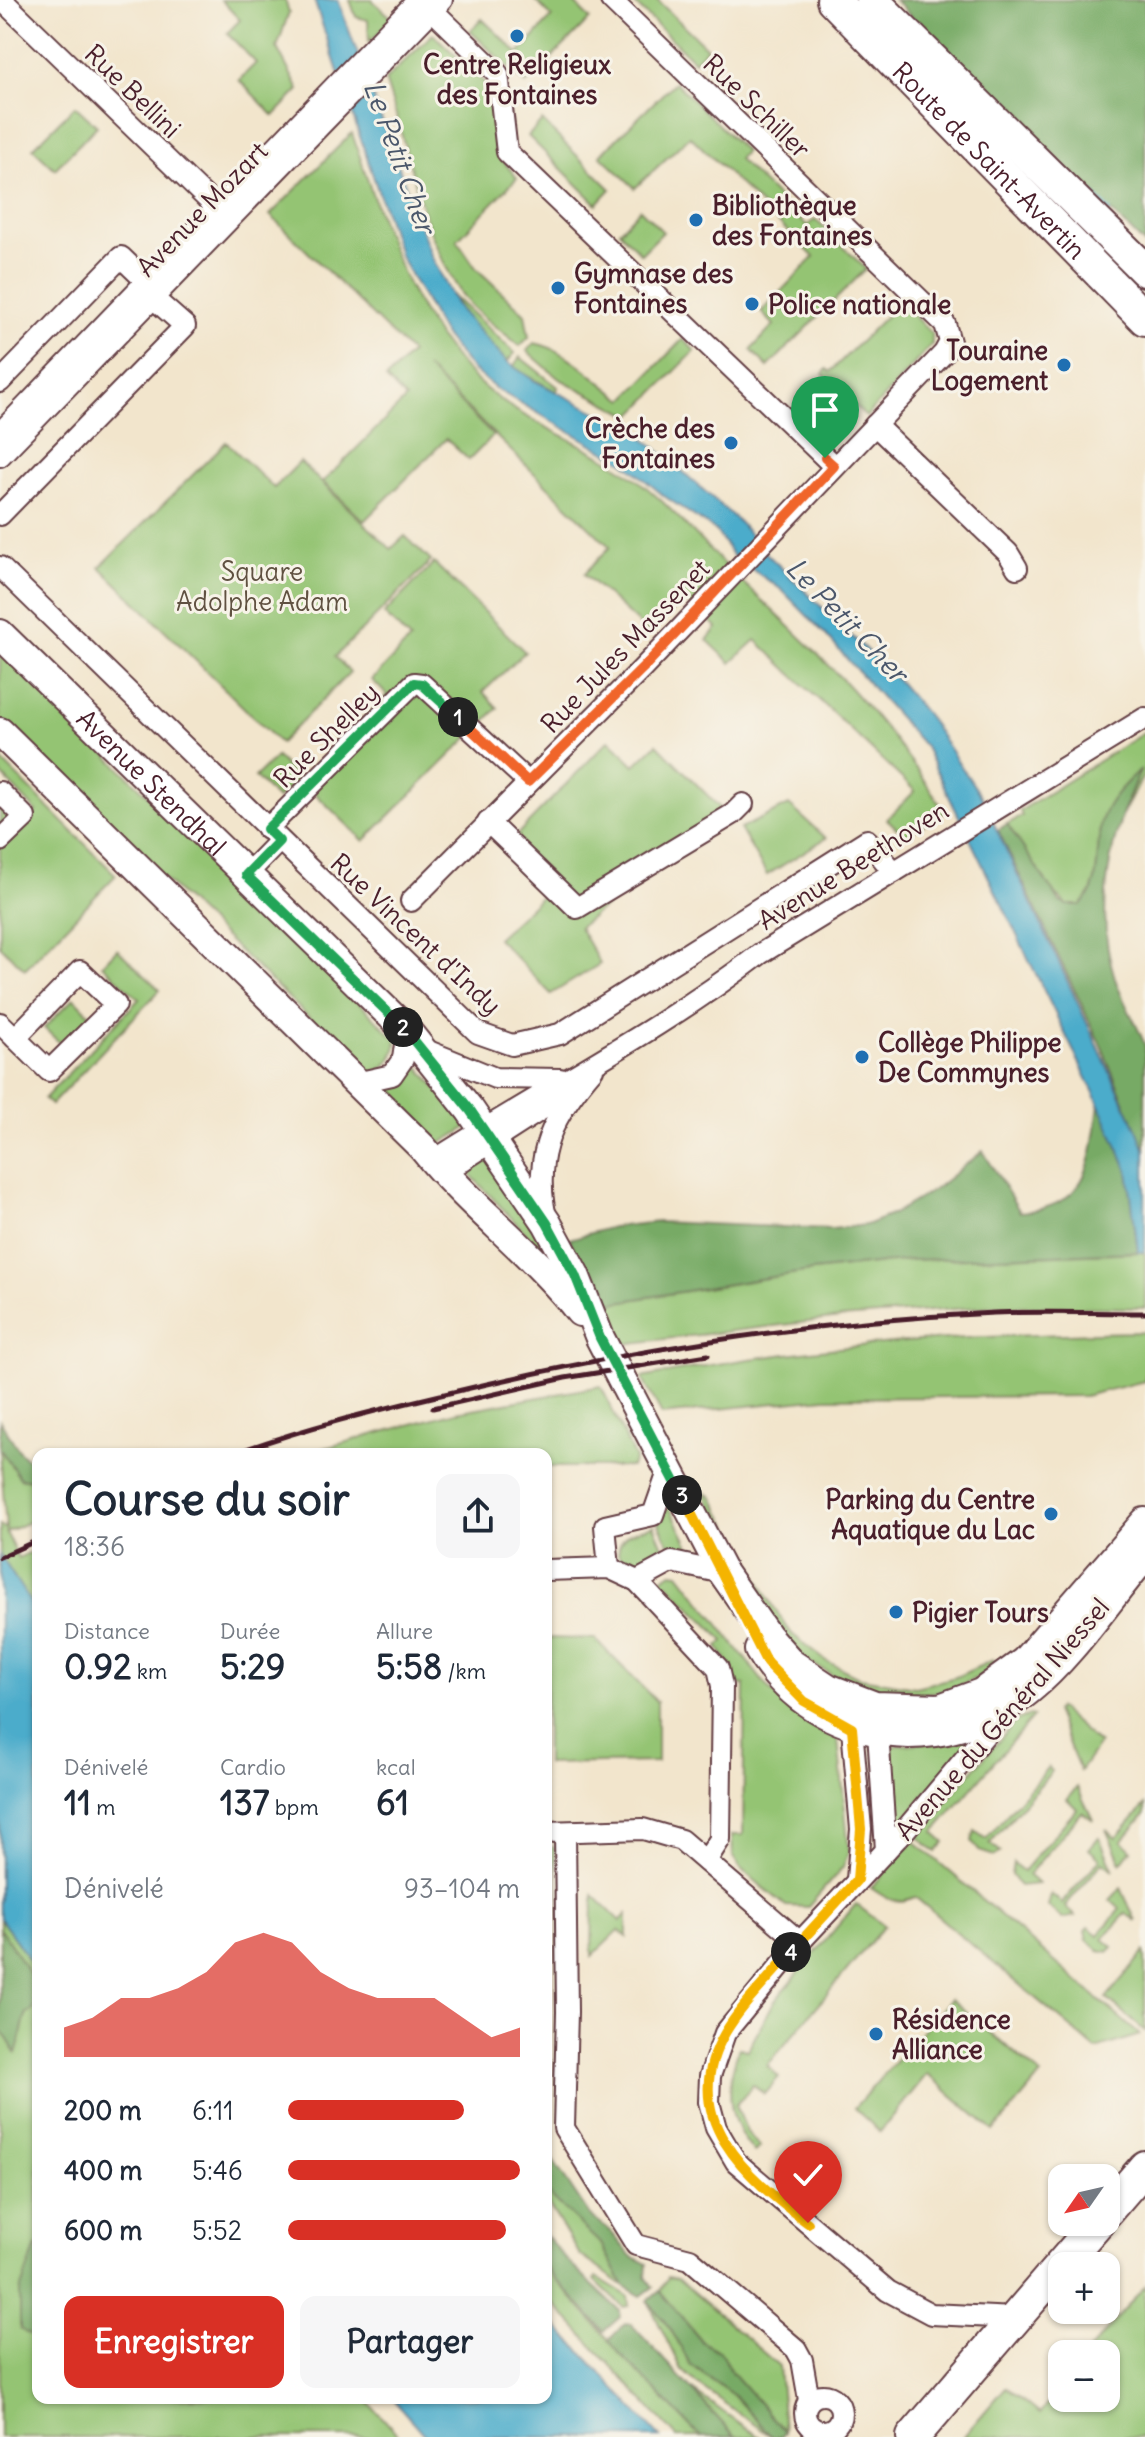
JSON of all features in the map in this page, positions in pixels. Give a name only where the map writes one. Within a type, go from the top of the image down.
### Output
[{"type":"main road","name":"Route de Saint-Avertin","points":[[833,0],[1145,319]]},
{"type":"main road","name":"Route de Saint-Avertin","points":[[872,0],[1145,270]]},
{"type":"main road","points":[[1120,2196],[1145,2167]]},
{"type":"main road","points":[[913,2437],[1086,2236]]},
{"type":"street","name":"Rue Bellini","points":[[2,0],[223,215]]},
{"type":"street","name":"Rue Schiller","points":[[611,0],[945,324],[950,342],[944,353],[875,425]]},
{"type":"street","name":"Avenue Mozart","points":[[0,433],[150,289],[428,3]]},
{"type":"street","points":[[428,3],[498,74],[507,152],[834,466]]},
{"type":"street","points":[[0,382],[121,257],[185,326],[0,515]]},
{"type":"street","name":"Avenue Mozart","points":[[0,456],[150,289]]},
{"type":"street","name":"Rue Jules Massenet","points":[[411,901],[875,425]]},
{"type":"street","points":[[875,425],[1008,553],[1017,568]]},
{"type":"street","name":"Rue Vincent d'Indy","points":[[0,567],[478,1033],[512,1045],[560,1034],[867,840],[894,872]]},
{"type":"street","name":"Avenue Stendhal","points":[[0,634],[414,1039],[487,1135],[547,1223],[575,1275],[600,1338],[723,1573],[750,1635],[778,1677],[804,1701],[852,1728],[940,1708],[981,1693]]},
{"type":"street","name":"Rue Shelley","points":[[273,835],[414,683],[422,684],[528,782]]},
{"type":"street","name":"Avenue Beethoven","points":[[438,1167],[704,996],[760,954],[1145,718]]},
{"type":"street","name":"Avenue Stendhal","points":[[0,732],[561,1287],[600,1338]]},
{"type":"street","points":[[0,792],[25,817],[0,841]]},
{"type":"street","points":[[488,822],[577,908],[733,814],[743,804]]},
{"type":"street","points":[[246,875],[273,835]]},
{"type":"street","points":[[80,971],[116,1005],[49,1071],[7,1030],[80,971]]},
{"type":"street","points":[[346,1075],[365,1081],[392,1075],[414,1039]]},
{"type":"street","name":"Avenue Beethoven","points":[[414,1039],[495,1078],[570,1083]]},
{"type":"street","points":[[547,1223],[540,1184],[543,1151],[570,1083]]},
{"type":"street","points":[[609,1568],[605,1526],[653,1515],[669,1469]]},
{"type":"street","name":"Avenue du Général Niessel","points":[[981,1693],[1025,1661],[1145,1522]]},
{"type":"street","name":"Avenue du Général Niessel","points":[[1015,2318],[931,2314],[888,2291],[736,2162],[716,2128],[709,2102],[710,2076],[725,2033],[800,1942],[886,1850],[1010,1705],[1043,1678],[1145,1556]]},
{"type":"street","points":[[637,1581],[672,1562],[723,1573]]},
{"type":"street","points":[[552,1570],[609,1568],[637,1581],[708,1654],[720,1676],[720,1839],[706,1861]]},
{"type":"street","name":"Avenue Stendhal","points":[[723,1573],[767,1636],[792,1664],[878,1720],[930,1733],[963,1727],[1010,1705]]},
{"type":"street","points":[[878,1720],[886,1850]]},
{"type":"street","points":[[852,1728],[861,1829],[857,1880]]},
{"type":"street","points":[[800,1942],[681,1840],[643,1829],[556,1832],[566,2134],[636,2245],[690,2259],[796,2349],[802,2360],[809,2400]]},
{"type":"green space","points":[[221,0],[285,0],[289,12],[277,48],[299,90],[274,116],[239,80],[256,63],[227,33],[240,20]]},
{"type":"green space","points":[[350,0],[372,0],[393,19],[369,42],[368,20],[356,17]]},
{"type":"green space","points":[[535,0],[571,0],[590,19],[526,84],[470,31],[482,19],[519,54],[552,17]]},
{"type":"green space","points":[[631,0],[657,0],[707,48],[694,61]]},
{"type":"green space","points":[[894,0],[1145,0],[1145,245],[1128,228]]},
{"type":"green space","points":[[433,34],[489,87],[496,152],[517,178],[457,240],[476,268],[525,314],[529,337],[520,346],[473,308],[447,268],[425,216],[385,80]]},
{"type":"green space","points":[[675,82],[745,151],[738,159],[807,226],[815,219],[866,269],[768,367],[751,350],[774,325],[761,312],[814,257],[690,136],[635,188],[600,155]]},
{"type":"green space","points":[[75,106],[97,126],[55,169],[33,148]]},
{"type":"green space","points":[[542,121],[611,189],[597,204],[528,136]]},
{"type":"green space","points":[[352,133],[399,265],[431,326],[452,354],[476,380],[508,405],[632,476],[662,501],[732,572],[695,608],[684,600],[650,634],[584,574],[610,547],[426,368],[493,436],[469,460],[446,439],[364,521],[323,482],[406,399],[386,379],[411,353],[270,215]]},
{"type":"green space","points":[[640,209],[663,232],[641,254],[619,231]]},
{"type":"green space","points":[[448,291],[515,353],[507,362],[476,331]]},
{"type":"green space","points":[[900,302],[932,334],[932,344],[866,417],[823,374],[827,369],[830,372]]},
{"type":"green space","points":[[683,339],[695,351],[631,416],[558,378],[527,351],[534,343],[558,352],[624,400]]},
{"type":"green space","points":[[520,357],[558,387],[557,392],[513,367]]},
{"type":"green space","name":"Square Adolphe Adam","points":[[226,442],[274,488],[300,462],[391,549],[405,536],[431,561],[335,657],[350,672],[280,743],[100,567]]},
{"type":"green space","points":[[434,563],[525,652],[483,692],[498,708],[364,841],[301,780],[387,695],[372,680],[410,640],[384,614]]},
{"type":"green space","points":[[739,579],[797,634],[875,716],[945,812],[905,836],[887,819],[915,791],[756,640],[731,663],[707,640],[717,628],[703,614]]},
{"type":"green space","points":[[0,650],[397,1040],[392,1058],[385,1066],[369,1075],[0,722]]},
{"type":"green space","points":[[1145,732],[1145,773],[1122,815],[1140,771],[1108,806],[1100,830],[1093,887],[1081,905],[1067,905],[1048,887],[1007,824],[1022,816],[1020,811]]},
{"type":"green space","points":[[609,740],[635,765],[657,744],[725,813],[579,927],[600,964],[551,994],[497,938],[546,892],[502,850]]},
{"type":"green space","points":[[276,757],[298,779],[277,799],[255,777]]},
{"type":"green space","points":[[0,759],[116,875],[25,969],[0,946],[0,797],[25,823],[36,811],[0,773]]},
{"type":"green space","points":[[1141,769],[1114,844],[1108,871],[1106,925],[1115,978],[1145,1046],[1145,1151],[1103,1050],[998,830],[1007,824],[1060,902],[1081,905],[1088,897],[1096,876],[1100,829],[1105,811],[1118,791]]},
{"type":"green space","points":[[789,805],[826,838],[767,875],[740,829]]},
{"type":"green space","points":[[117,949],[160,990],[51,1105],[44,1099],[139,999],[102,965]]},
{"type":"green space","points":[[74,998],[91,1015],[62,1045],[44,1028]]},
{"type":"green space","points":[[412,1058],[468,1127],[440,1144],[435,1144],[380,1091]]},
{"type":"green space","points":[[1099,1103],[1128,1170],[1138,1252],[910,1260],[803,1272],[606,1304],[569,1239],[612,1227],[658,1222],[832,1229],[866,1225],[891,1215],[935,1189],[983,1151],[1020,1212],[1043,1208],[1061,1201],[1084,1177],[1094,1143]]},
{"type":"green space","points":[[487,1155],[555,1264],[465,1169]]},
{"type":"green space","points":[[1145,1252],[1145,1308],[993,1306],[841,1318],[624,1344],[606,1304],[804,1272],[910,1260]]},
{"type":"green space","points":[[1145,1332],[1145,1381],[1084,1396],[825,1398],[662,1415],[642,1378],[768,1356],[892,1343]]},
{"type":"green space","points":[[601,1386],[635,1459],[631,1467],[552,1467],[552,1448],[325,1448],[456,1412]]},
{"type":"green space","points":[[0,1421],[20,1452],[32,1464],[32,1480],[20,1478],[0,1449]]},
{"type":"green space","points":[[0,1449],[20,1478],[32,1480],[32,1521],[6,1532],[18,1558],[32,1552],[32,1605],[0,1555],[0,1525],[6,1529]]},
{"type":"green space","points":[[704,1492],[712,1496],[792,1634],[826,1661],[861,1678],[915,1687],[956,1677],[993,1660],[997,1665],[955,1687],[909,1694],[863,1688],[841,1680],[810,1662],[795,1651],[767,1616]]},
{"type":"green space","points":[[669,1506],[692,1552],[688,1556],[672,1550],[658,1522]]},
{"type":"green space","points":[[654,1525],[666,1554],[640,1566],[629,1564],[618,1553],[622,1540],[635,1531]]},
{"type":"green space","points":[[672,1572],[679,1573],[768,1688],[798,1716],[838,1740],[849,1851],[843,1867],[808,1907],[786,1906],[741,1869],[733,1857],[732,1835],[743,1835],[745,1685],[735,1684],[732,1668],[718,1647],[724,1641],[667,1583],[657,1590],[655,1583]]},
{"type":"green space","points":[[552,1638],[595,1639],[657,1702],[657,1762],[552,1764]]},
{"type":"green space","points":[[1058,1708],[1099,1744],[1080,1771],[1055,1712]]},
{"type":"green space","points":[[1030,1715],[1033,1717],[934,1832],[945,1842],[936,1852],[916,1835],[1017,1720]]},
{"type":"green space","points":[[972,1738],[902,1823],[897,1818],[891,1746]]},
{"type":"green space","points":[[1048,1767],[1052,1771],[990,1843],[1001,1852],[994,1856],[979,1851],[972,1841],[975,1831],[986,1839]]},
{"type":"green space","points":[[1077,1787],[1093,1820],[1082,1812],[1028,1875],[1038,1884],[1019,1886],[1011,1875],[1013,1863],[1023,1871],[1077,1809],[1067,1799]]},
{"type":"green space","points":[[1145,1805],[1145,1814],[1122,1841],[1131,1850],[1121,1863],[1106,1829],[1116,1838]]},
{"type":"green space","points":[[1099,1837],[1114,1871],[1103,1862],[1065,1906],[1075,1916],[1062,1919],[1048,1906],[1051,1894],[1062,1903],[1100,1859],[1089,1849]]},
{"type":"green space","points":[[913,1840],[1140,2035],[1096,2049],[915,1897],[892,1900],[871,1888]]},
{"type":"green space","points":[[552,1847],[555,1848],[557,1895],[552,1897]]},
{"type":"green space","points":[[1121,1888],[1136,1921],[1126,1913],[1103,1939],[1113,1947],[1108,1952],[1099,1950],[1087,1940],[1085,1930],[1088,1927],[1098,1935],[1120,1909],[1110,1900]]},
{"type":"green space","points":[[593,1895],[620,1921],[627,1914],[627,1937],[619,1930],[592,1956]]},
{"type":"green space","points":[[856,1904],[884,1926],[767,2066],[779,2077],[764,2094],[753,2085],[736,2105],[747,2132],[760,2147],[754,2152],[738,2128],[731,2102],[734,2062],[739,2048],[748,2050],[774,2002]]},
{"type":"green space","points":[[0,1918],[32,1963],[32,2404],[370,2404],[400,2437],[0,2437]]},
{"type":"green space","points":[[0,1928],[32,1978],[32,2010],[27,2013],[16,2053],[0,2027]]},
{"type":"green space","points":[[1144,1952],[1145,1957],[1145,2031],[1106,1998]]},
{"type":"green space","points":[[951,1999],[1041,2075],[994,2131],[927,2074],[880,2132],[854,2108]]},
{"type":"green space","points":[[552,2159],[590,2216],[611,2232],[630,2255],[647,2264],[646,2277],[653,2287],[641,2296],[624,2286],[602,2245],[552,2198]]},
{"type":"green space","points":[[552,2198],[602,2245],[624,2286],[580,2255],[552,2211]]},
{"type":"green space","points":[[552,2243],[620,2311],[620,2317],[604,2331],[552,2275]]},
{"type":"green space","points":[[32,2257],[32,2337],[20,2329],[20,2291]]},
{"type":"green space","points":[[552,2275],[701,2437],[677,2437],[552,2302]]},
{"type":"green space","points":[[597,2277],[628,2296],[629,2306],[623,2307],[595,2280]]},
{"type":"green space","points":[[668,2277],[678,2279],[779,2366],[784,2431],[731,2371],[721,2355],[702,2342],[660,2291]]},
{"type":"green space","points":[[1145,2286],[1145,2437],[963,2437],[1006,2387],[1040,2414],[1048,2403],[1048,2412],[1120,2412],[1120,2340],[1098,2340],[1112,2324],[1120,2324],[1120,2315]]},
{"type":"green space","points":[[660,2291],[702,2342],[719,2351],[731,2371],[784,2431],[780,2437],[772,2437],[733,2395],[690,2364],[670,2328],[648,2301]]},
{"type":"green space","points":[[648,2301],[670,2328],[690,2364],[733,2395],[772,2437],[696,2383],[680,2368]]},
{"type":"green space","points":[[625,2323],[631,2324],[735,2437],[701,2437],[619,2353],[609,2340]]},
{"type":"green space","points":[[692,2390],[759,2437],[735,2437]]},
{"type":"water","name":"Le Petit Cher","points":[[314,0],[338,0],[431,255],[458,308],[507,362],[535,381],[632,430],[737,520],[767,554],[899,682],[926,714],[981,796],[1145,1151],[1145,1252],[1138,1252],[1128,1170],[1099,1103],[925,747],[825,634],[782,590],[733,556],[716,531],[664,496],[625,463],[496,389],[472,369],[445,337],[400,256]]},
{"type":"water","points":[[0,1555],[32,1605],[32,1963],[0,1918]]},
{"type":"water","points":[[552,2320],[660,2437],[426,2437],[397,2404],[552,2404]]},
{"type":"waterway","points":[[1075,178],[1109,211]]},
{"type":"railway","points":[[250,1448],[367,1413],[449,1393],[583,1363],[719,1340],[925,1317],[1013,1312],[1145,1313]]},
{"type":"railway","points":[[433,1408],[565,1378],[708,1355]]},
{"type":"railway","points":[[0,1557],[32,1543]]},
{"type":"place","name":"Centre Religieux des Fontaines","points":[[517,36]]},
{"type":"place","name":"Bibliothèque des Fontaines","points":[[696,220]]},
{"type":"place","name":"Gymnase des Fontaines","points":[[558,288]]},
{"type":"place","name":"Police nationale","points":[[752,304]]},
{"type":"place","name":"Touraine Logement","points":[[1064,365]]},
{"type":"place","name":"Crèche des Fontaines","points":[[731,443]]},
{"type":"place","name":"Collège Philippe De Commynes","points":[[862,1057]]},
{"type":"place","name":"Parking du Centre Aquatique du Lac","points":[[1051,1514]]},
{"type":"place","name":"Pigier Tours","points":[[896,1612]]},
{"type":"place","name":"Résidence Alliance","points":[[876,2034]]},
{"type":"route","points":[[808,2223],[736,2162],[726,2147],[716,2128],[709,2102],[710,2076],[725,2033],[800,1942],[857,1880],[861,1829],[852,1728],[804,1701],[767,1663],[600,1338],[575,1275],[547,1223],[470,1110],[407,1031],[246,875],[279,841],[267,829],[414,683],[422,684],[528,782],[643,668],[834,466],[825,458]]}]
